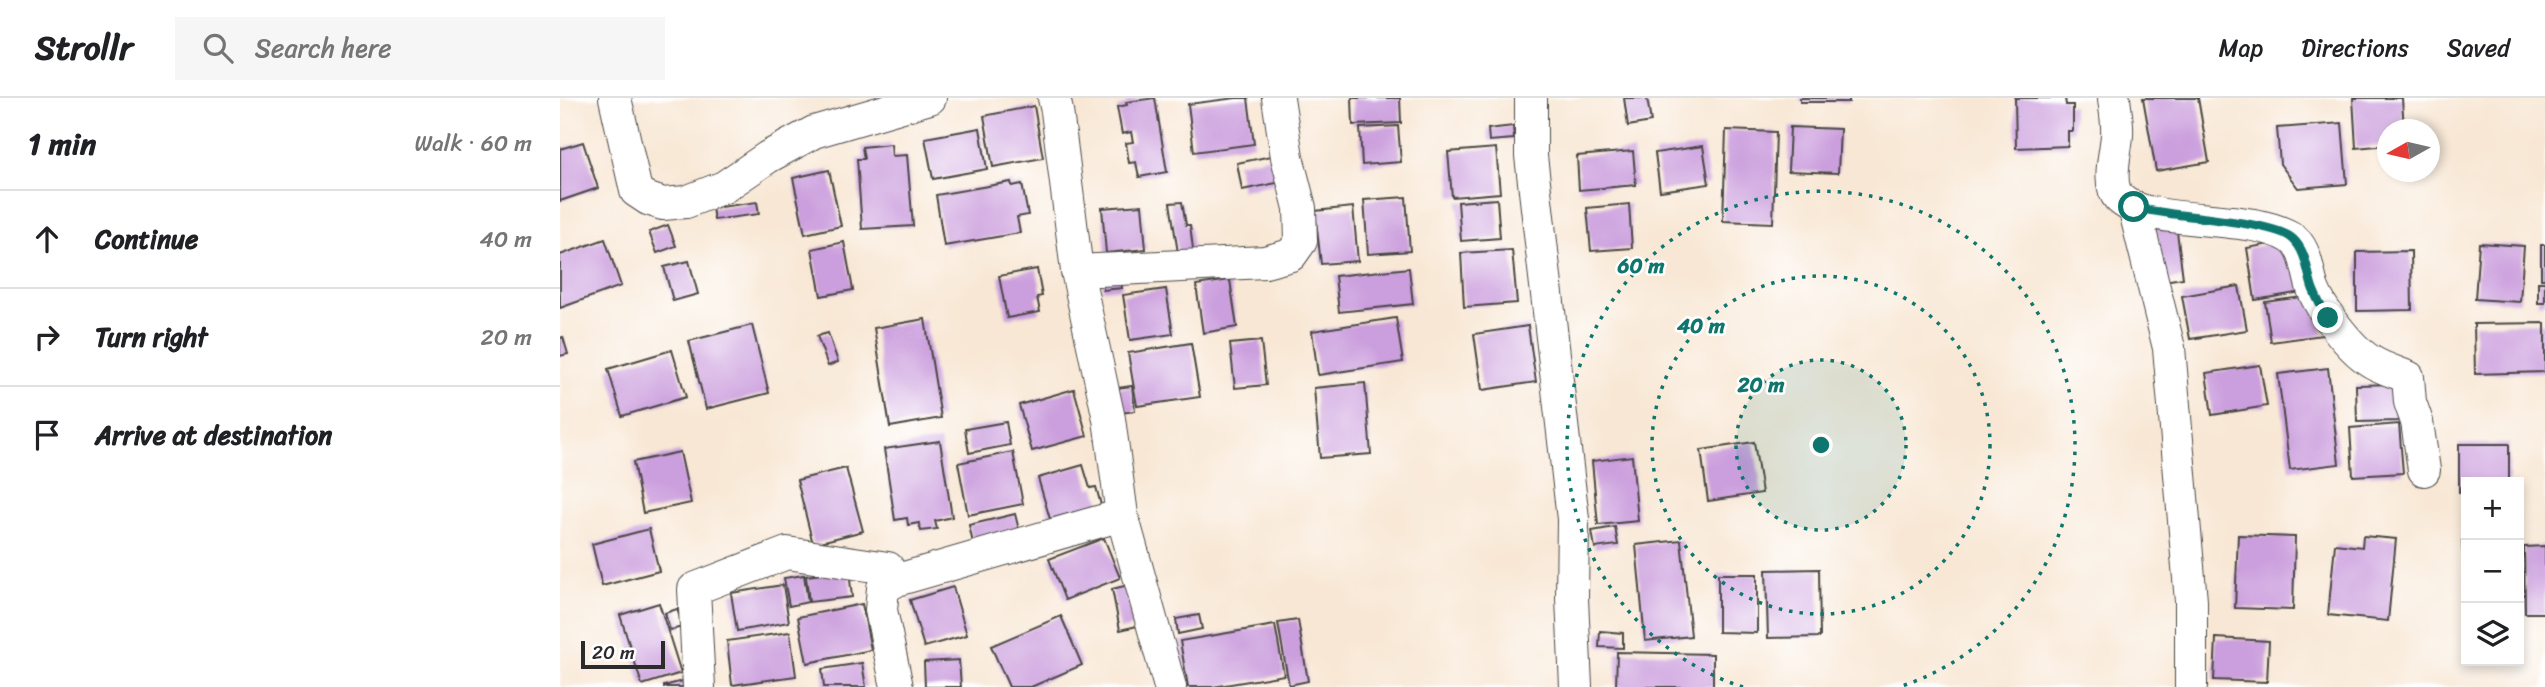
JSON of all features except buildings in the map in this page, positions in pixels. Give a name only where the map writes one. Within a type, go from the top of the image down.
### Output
[{"type":"street","points":[[615,98],[636,191],[663,204],[686,202],[724,187],[768,157],[814,132],[930,98]]},
{"type":"street","points":[[1054,98],[1077,271],[1109,419],[1122,515],[1170,687]]},
{"type":"street","points":[[1077,271],[1265,262],[1291,255],[1301,241],[1300,208],[1287,157],[1278,98]]},
{"type":"street","points":[[1531,98],[1531,156],[1573,519],[1572,598],[1576,687]]},
{"type":"street","points":[[2114,98],[2118,132],[2113,180],[2115,193],[2134,207],[2152,212],[2250,225],[2281,232],[2293,239],[2304,255],[2313,288],[2328,318],[2369,360],[2408,377],[2410,402],[2417,422],[2424,470]]},
{"type":"street","points":[[2134,207],[2169,348],[2192,601],[2191,687]]},
{"type":"street","points":[[897,687],[881,610],[883,588],[897,580],[1122,515]]},
{"type":"street","points":[[699,687],[694,589],[787,553],[888,568]]},
{"type":"route","points":[[2134,207],[2281,232],[2293,239],[2304,255],[2313,288],[2328,318]]}]
